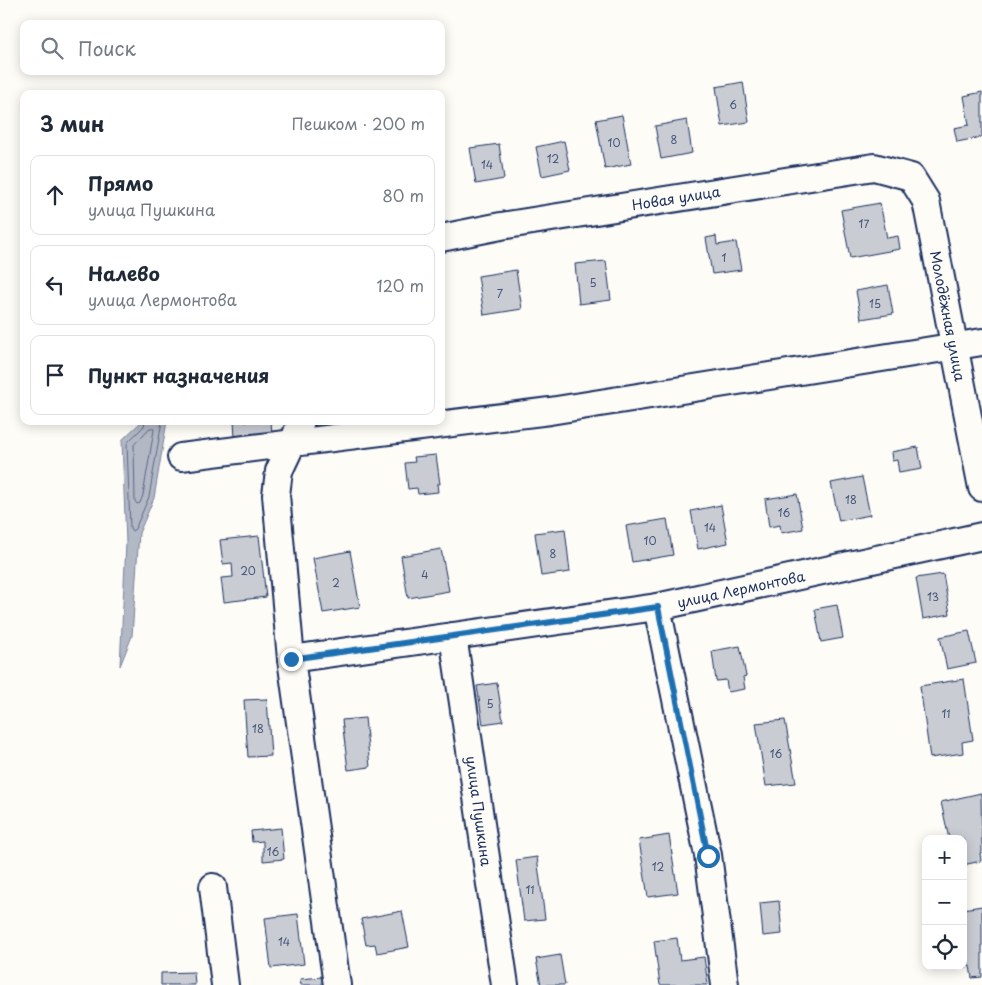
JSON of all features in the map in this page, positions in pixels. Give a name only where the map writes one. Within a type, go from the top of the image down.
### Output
[{"type":"street","name":"Новая улица","points":[[445,237],[501,226],[874,167],[911,176]]},
{"type":"street","name":"Молодёжная улица","points":[[911,176],[926,201],[982,488]]},
{"type":"street","points":[[445,421],[550,412],[982,342]]},
{"type":"street","points":[[180,457],[296,433],[393,425]]},
{"type":"street","points":[[296,433],[279,471],[276,495],[291,659],[337,985]]},
{"type":"street","name":"улица Лермонтова","points":[[291,659],[658,607],[982,536]]},
{"type":"street","points":[[658,607],[708,856],[725,985]]},
{"type":"street","name":"улица Пушкина","points":[[453,636],[505,985]]},
{"type":"street","points":[[213,887],[225,985]]},
{"type":"water","points":[[138,425],[166,425],[154,498],[139,533],[132,636],[120,666],[126,543],[122,440]]},
{"type":"building","points":[[743,82],[749,122],[722,126],[716,87]]},
{"type":"building","points":[[982,92],[982,137],[957,142],[954,128],[969,125],[964,96]]},
{"type":"building","points":[[622,115],[631,164],[605,169],[596,120]]},
{"type":"building","points":[[687,120],[692,153],[661,159],[655,126]]},
{"type":"building","points":[[564,141],[570,170],[542,176],[536,147]]},
{"type":"building","points":[[499,144],[504,179],[476,184],[470,148]]},
{"type":"building","points":[[880,203],[887,238],[898,236],[900,249],[850,258],[841,210]]},
{"type":"building","points":[[716,236],[717,245],[736,242],[741,270],[712,274],[706,238]]},
{"type":"building","points":[[606,261],[611,300],[579,304],[575,264]]},
{"type":"building","points":[[516,270],[522,309],[484,315],[478,276]]},
{"type":"building","points":[[888,285],[893,314],[861,319],[856,291]]},
{"type":"building","points":[[234,425],[271,425],[272,435],[235,438]]},
{"type":"building","points":[[918,447],[922,469],[899,473],[897,460],[892,461],[891,452]]},
{"type":"building","points":[[436,455],[440,484],[437,484],[438,492],[418,494],[417,488],[408,489],[405,463],[415,462],[414,457]]},
{"type":"building","points":[[862,477],[870,515],[839,521],[831,483]]},
{"type":"building","points":[[797,494],[803,529],[781,533],[780,525],[769,527],[765,499]]},
{"type":"building","points":[[721,505],[728,543],[698,549],[691,511]]},
{"type":"building","points":[[667,519],[673,555],[632,562],[626,526]]},
{"type":"building","points":[[565,529],[570,572],[541,576],[535,533]]},
{"type":"building","points":[[259,536],[266,597],[224,602],[221,578],[233,577],[232,563],[223,564],[220,540]]},
{"type":"building","points":[[441,549],[449,591],[408,598],[401,556]]},
{"type":"building","points":[[350,551],[360,607],[323,613],[313,558]]},
{"type":"building","points":[[943,574],[950,614],[923,619],[916,578]]},
{"type":"building","points":[[837,605],[843,638],[821,642],[815,609]]},
{"type":"building","points":[[969,631],[976,663],[947,669],[940,637]]},
{"type":"building","points":[[740,646],[746,676],[743,677],[745,689],[728,692],[726,680],[716,681],[712,651]]},
{"type":"building","points":[[964,679],[973,740],[962,742],[963,753],[930,758],[920,686]]},
{"type":"building","points":[[497,683],[503,721],[483,724],[477,686]]},
{"type":"building","points":[[267,699],[271,756],[248,757],[244,700]]},
{"type":"building","points":[[365,718],[370,767],[348,770],[342,720]]},
{"type":"building","points":[[785,720],[796,783],[766,786],[756,723]]},
{"type":"building","points":[[981,793],[981,861],[967,864],[967,835],[948,835],[941,802]]},
{"type":"building","points":[[281,828],[284,859],[263,861],[263,841],[252,842],[251,831]]},
{"type":"building","points":[[669,835],[678,893],[648,897],[639,840]]},
{"type":"building","points":[[537,857],[545,919],[524,921],[516,860]]},
{"type":"building","points":[[779,901],[782,934],[763,936],[760,903]]},
{"type":"building","points":[[982,906],[982,977],[972,978],[970,966],[967,967],[967,908]]},
{"type":"building","points":[[402,911],[409,947],[377,953],[375,944],[366,945],[361,919]]},
{"type":"building","points":[[298,914],[304,964],[271,968],[265,918]]},
{"type":"building","points":[[677,938],[680,960],[704,957],[708,985],[660,985],[654,941]]},
{"type":"building","points":[[560,955],[565,985],[541,985],[536,959]]},
{"type":"building","points":[[194,972],[195,985],[161,985],[161,973]]},
{"type":"building","points":[[322,977],[323,985],[301,985],[300,979]]},
{"type":"route","points":[[291,659],[658,607],[708,856]]}]
